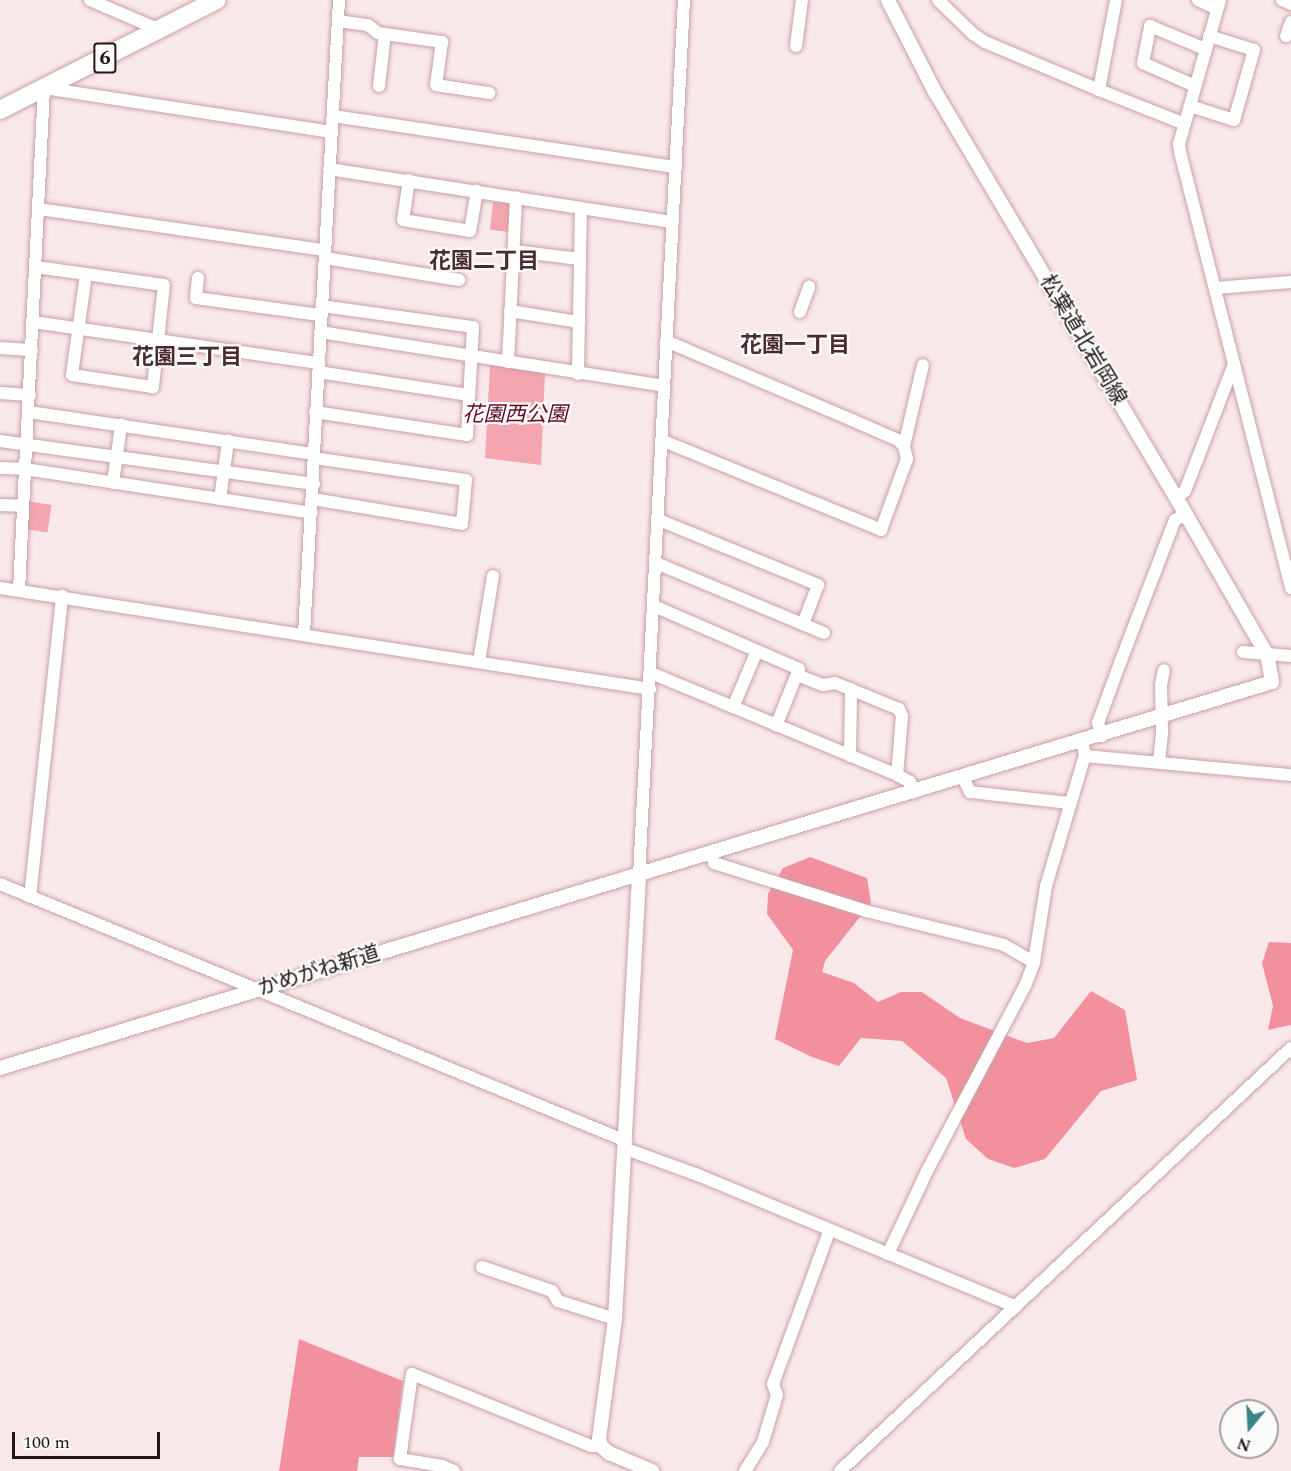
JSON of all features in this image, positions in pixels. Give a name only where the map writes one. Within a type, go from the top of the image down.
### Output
[{"type":"main road","name":"6","points":[[0,110],[160,30],[211,1]]},
{"type":"street","points":[[90,0],[160,30]]},
{"type":"street","points":[[304,634],[314,484],[320,311],[339,0]]},
{"type":"street","points":[[652,1471],[609,1453],[601,1446],[599,1439],[615,1318],[626,1145],[684,0]]},
{"type":"street","points":[[796,46],[802,0]]},
{"type":"street","name":"松葉道北岩岡線","points":[[888,0],[935,92],[1177,498],[1267,655],[1272,682]]},
{"type":"street","points":[[1099,90],[1116,0]]},
{"type":"street","points":[[1198,0],[1218,4],[1179,144],[1180,152],[1291,588]]},
{"type":"street","points":[[944,2],[972,34],[985,42],[1185,124]]},
{"type":"street","points":[[338,21],[368,25],[378,33],[442,42],[436,85],[489,93]]},
{"type":"street","points":[[1286,36],[1291,22]]},
{"type":"street","points":[[1196,86],[1143,63],[1150,26],[1205,49]]},
{"type":"street","points":[[380,86],[385,34]]},
{"type":"street","points":[[1190,106],[1234,120],[1254,50],[1209,36]]},
{"type":"street","points":[[19,590],[44,88],[332,132]]},
{"type":"street","points":[[333,116],[676,167]]},
{"type":"street","points":[[329,169],[673,222]]},
{"type":"street","points":[[409,180],[403,220],[470,231],[477,191]]},
{"type":"street","points":[[508,362],[516,197]]},
{"type":"street","points":[[578,374],[581,208]]},
{"type":"street","points":[[39,209],[325,254],[459,280]]},
{"type":"street","points":[[514,250],[580,259]]},
{"type":"street","points":[[36,267],[86,274],[164,285],[153,387],[72,375],[86,274]]},
{"type":"street","points":[[198,278],[196,298],[473,327],[467,435],[315,412]]},
{"type":"street","points":[[1215,288],[1291,282]]},
{"type":"street","points":[[800,312],[809,287]]},
{"type":"street","points":[[510,311],[579,322]]},
{"type":"street","points":[[33,322],[158,340],[469,395]]},
{"type":"street","points":[[320,333],[663,386]]},
{"type":"street","points":[[666,341],[898,440],[904,446]]},
{"type":"street","points":[[0,348],[32,350]]},
{"type":"street","points":[[1177,498],[1185,491],[1234,364]]},
{"type":"street","points":[[661,440],[881,530],[907,459],[904,446],[923,365]]},
{"type":"street","points":[[0,393],[30,395]]},
{"type":"street","points":[[29,412],[228,441],[466,480],[462,524],[313,499]]},
{"type":"street","points":[[113,483],[121,425]]},
{"type":"street","points":[[0,441],[117,455],[314,484]]},
{"type":"street","points":[[220,499],[228,441]]},
{"type":"street","points":[[0,468],[25,469],[312,513]]},
{"type":"street","points":[[0,505],[23,506]]},
{"type":"street","points":[[1102,736],[1098,723],[1120,663],[1175,520],[1186,514]]},
{"type":"street","points":[[659,520],[818,585],[803,624]]},
{"type":"street","points":[[656,563],[824,633]]},
{"type":"street","points":[[479,662],[493,576]]},
{"type":"street","points":[[0,588],[650,689]]},
{"type":"street","points":[[30,897],[62,596]]},
{"type":"street","points":[[654,606],[799,669],[776,726]]},
{"type":"street","points":[[733,707],[757,651]]},
{"type":"street","points":[[1243,652],[1291,656]]},
{"type":"street","points":[[1159,762],[1162,717],[1161,685],[1164,670]]},
{"type":"street","points":[[651,673],[897,776],[910,782],[913,793]]},
{"type":"street","points":[[797,675],[824,685],[835,683],[899,709],[901,712],[897,776]]},
{"type":"street","name":"かめがね新道","points":[[0,1068],[1102,736],[1272,682]]},
{"type":"street","points":[[850,756],[851,689]]},
{"type":"street","points":[[888,1254],[927,1171],[1025,986],[1034,962],[1046,886],[1084,756],[1082,742]]},
{"type":"street","points":[[1084,756],[1291,775]]},
{"type":"street","points":[[963,778],[970,792],[1070,803]]},
{"type":"street","points":[[712,854],[714,863],[866,911],[1004,945],[1034,962]]},
{"type":"street","points":[[0,884],[698,1175],[829,1232],[888,1254],[1016,1308]]},
{"type":"street","points":[[840,1471],[1291,1048]]},
{"type":"street","points":[[745,1471],[763,1442],[777,1395],[773,1384],[829,1232]]},
{"type":"street","points":[[483,1267],[552,1290],[558,1301],[615,1318]]},
{"type":"street","points":[[454,1471],[442,1466],[400,1465],[412,1374],[591,1446],[601,1446]]},
{"type":"green space","points":[[493,202],[511,204],[508,232],[490,230]]},
{"type":"green space","name":"花園西公園","points":[[497,365],[545,373],[541,465],[485,458],[490,366]]},
{"type":"green space","points":[[27,501],[52,505],[47,533],[23,529]]},
{"type":"shaded area","points":[[810,857],[867,878],[871,903],[825,961],[822,972],[854,983],[878,1002],[901,992],[922,992],[960,1018],[1027,1043],[1054,1038],[1091,991],[1125,1010],[1137,1080],[1101,1091],[1045,1159],[1014,1168],[988,1159],[966,1139],[946,1078],[902,1041],[861,1038],[839,1066],[812,1057],[775,1039],[793,950],[767,914],[768,894],[783,868]]},
{"type":"shaded area","points":[[1269,942],[1291,943],[1291,1025],[1268,1030],[1273,1006],[1262,963]]},
{"type":"shaded area","points":[[299,1339],[403,1381],[393,1457],[359,1457],[357,1471],[279,1471]]},
{"type":"district","name":"花園二丁目","points":[[484,262]]},
{"type":"district","name":"花園一丁目","points":[[795,346]]},
{"type":"district","name":"花園三丁目","points":[[187,358]]}]
